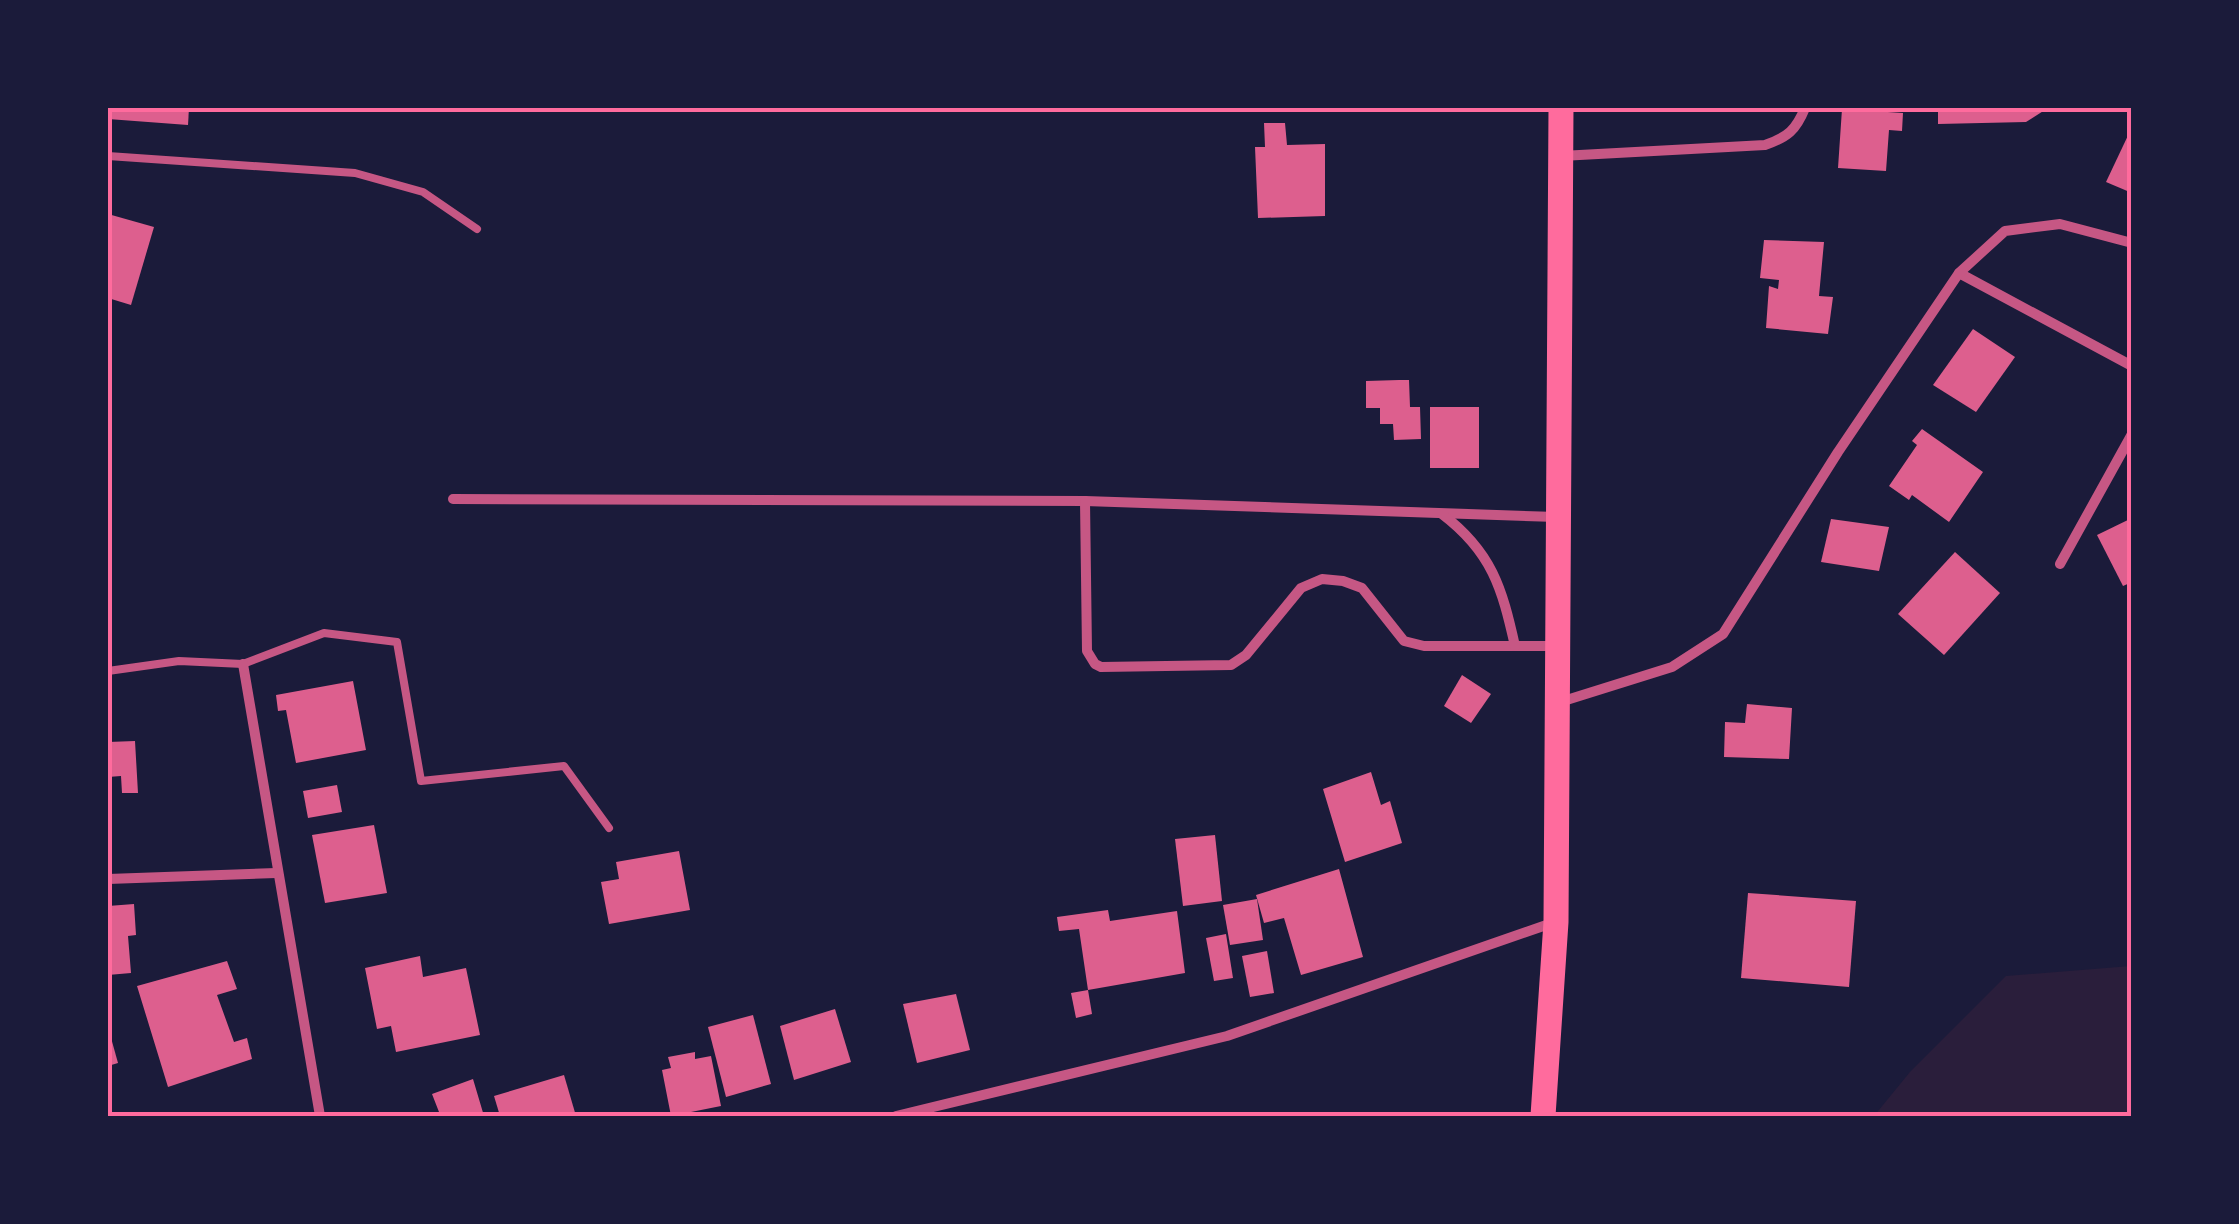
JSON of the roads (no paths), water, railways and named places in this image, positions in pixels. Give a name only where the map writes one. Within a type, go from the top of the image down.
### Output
[{"type":"main road","points":[[1543,1116],[1556,922],[1560,108]]},
{"type":"street","points":[[1560,156],[1764,146],[1796,129],[1805,108]]},
{"type":"street","points":[[1556,704],[1672,667],[1724,634],[1838,452],[1960,273],[2006,231],[2060,224],[2132,242]]},
{"type":"street","points":[[1960,273],[2132,366]]},
{"type":"street","points":[[2060,564],[2132,434]]},
{"type":"street","points":[[452,500],[1085,502],[1558,518]]},
{"type":"street","points":[[1085,502],[1088,652],[1101,667],[1231,664],[1246,654],[1301,588],[1322,579],[1362,588],[1404,641],[1424,646],[1556,646]]},
{"type":"street","points":[[1442,513],[1470,535],[1482,555],[1506,606],[1515,646]]},
{"type":"street","points":[[243,664],[320,1116]]},
{"type":"street","points":[[108,879],[276,874]]},
{"type":"street","points":[[896,1116],[1227,1036],[1556,922]]},
{"type":"lane","points":[[108,156],[355,173],[423,192],[477,229]]},
{"type":"lane","points":[[108,671],[180,661],[243,664],[324,633],[397,642],[421,781],[564,766],[608,828]]}]
